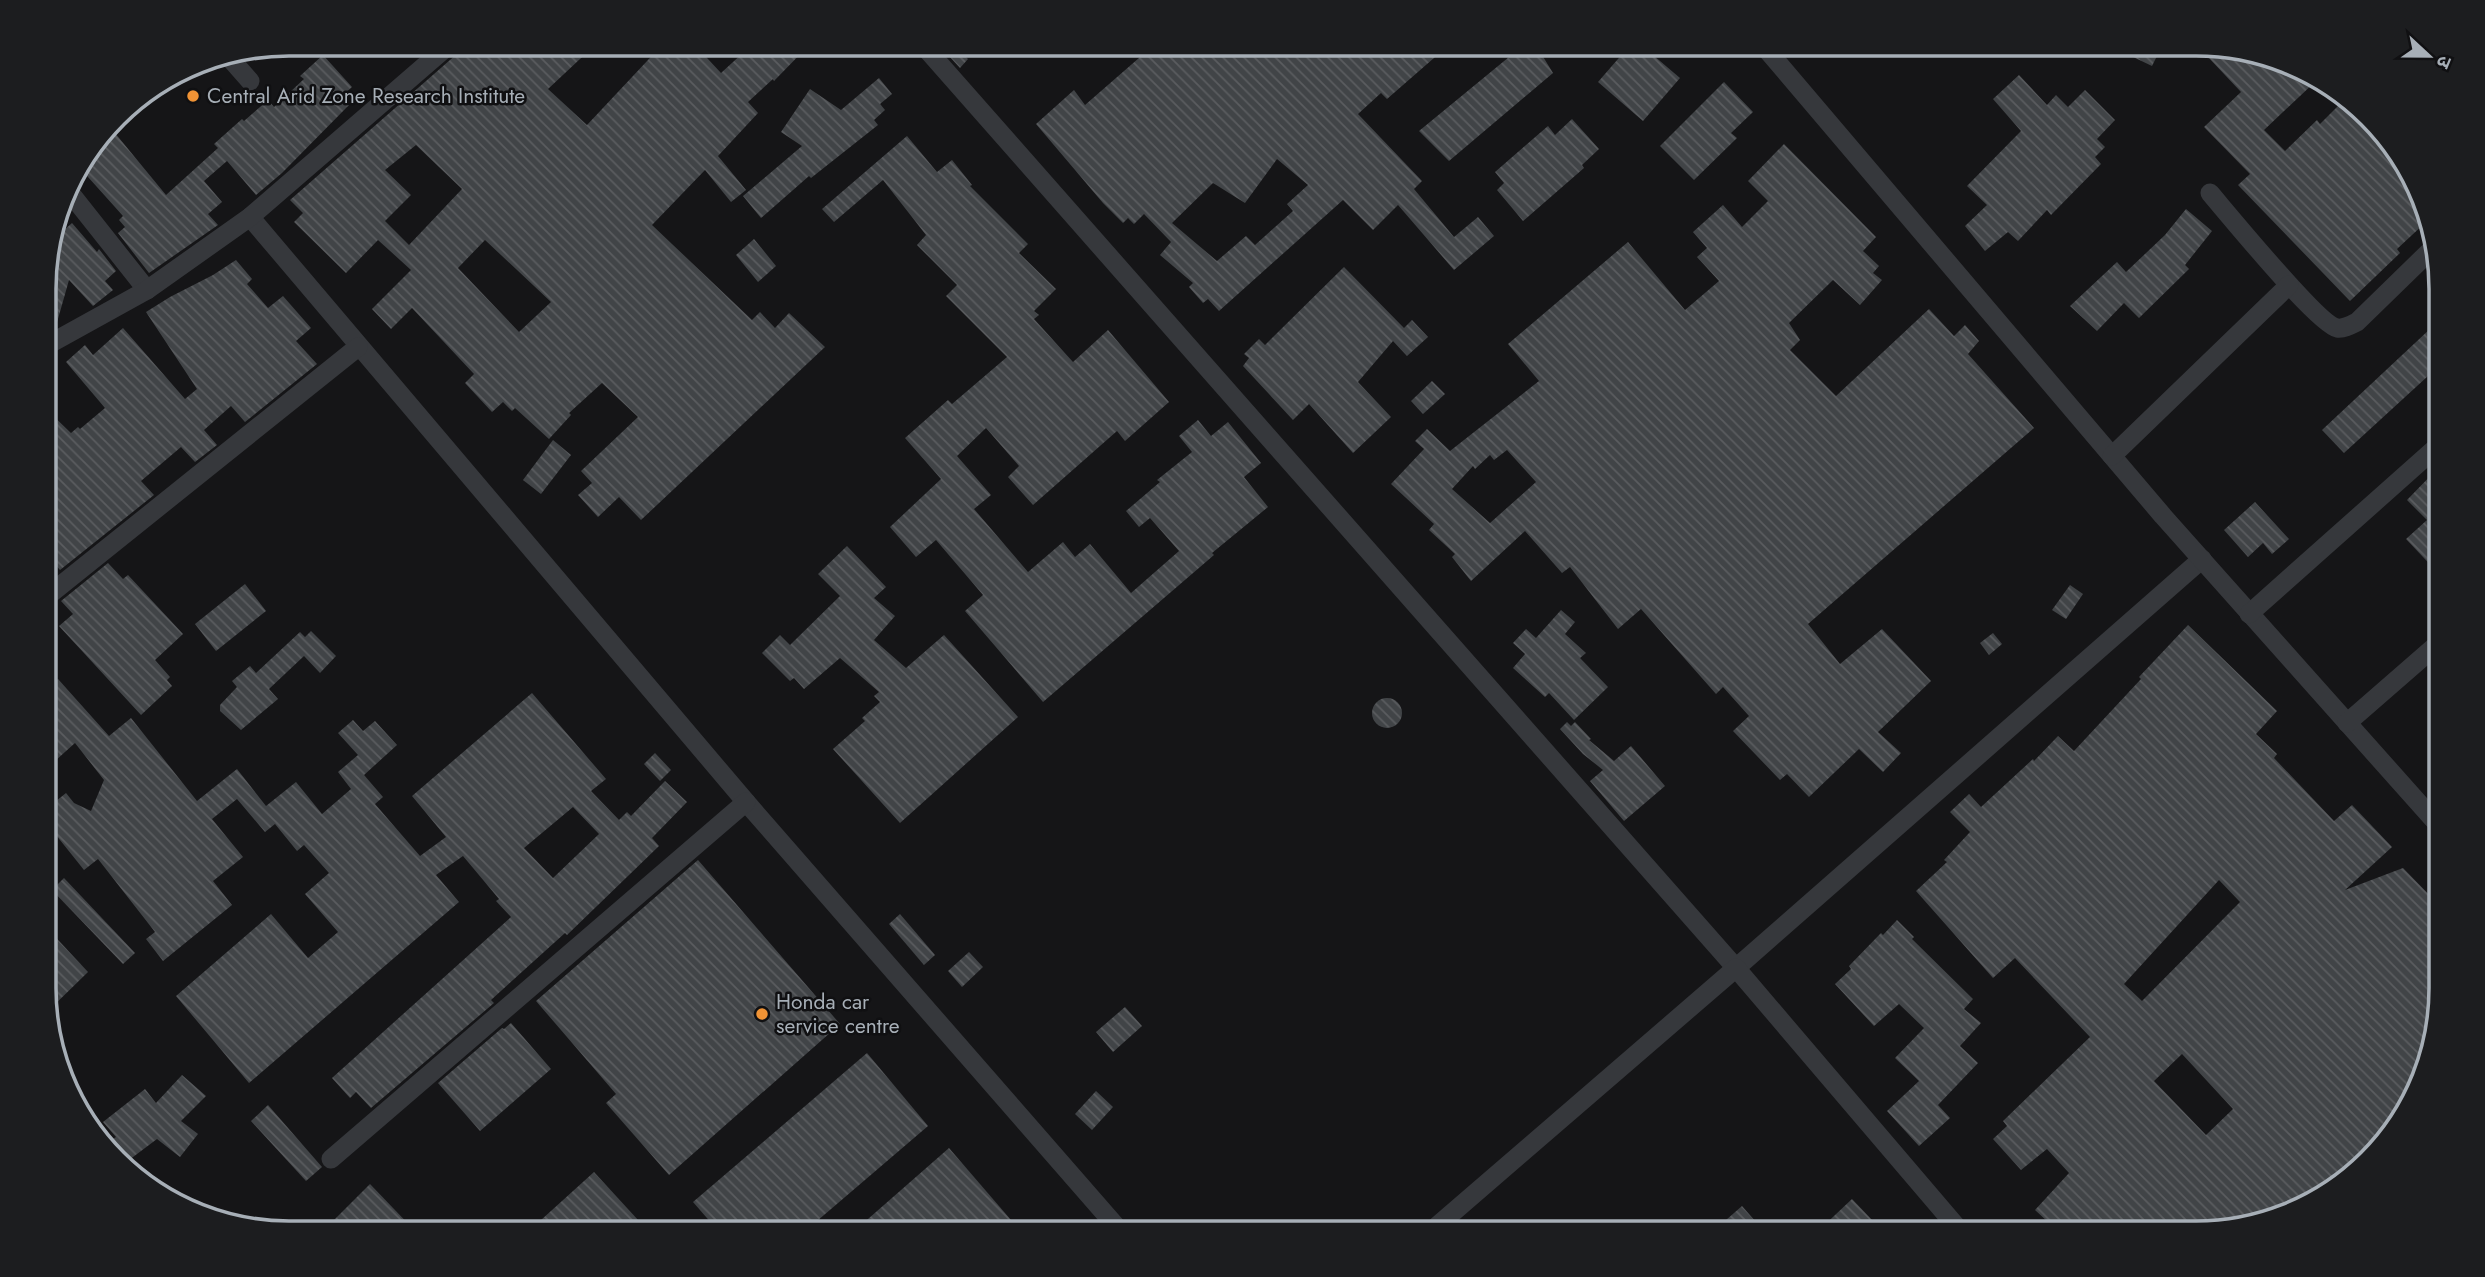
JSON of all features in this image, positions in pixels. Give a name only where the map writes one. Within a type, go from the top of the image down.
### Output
[{"type":"street","points":[[56,340],[147,290],[250,218],[436,56]]},
{"type":"street","points":[[933,56],[1736,968],[1952,1221]]},
{"type":"street","points":[[1772,56],[2112,456],[2429,815]]},
{"type":"street","points":[[234,63],[250,81]]},
{"type":"street","points":[[2210,193],[2289,285],[2335,328],[2346,328],[2357,322],[2426,255]]},
{"type":"street","points":[[74,199],[147,290]]},
{"type":"street","points":[[250,218],[746,802],[1112,1221]]},
{"type":"street","points":[[2112,456],[2289,285]]},
{"type":"street","points":[[56,589],[358,346]]},
{"type":"street","points":[[2249,614],[2429,454]]},
{"type":"street","points":[[1443,1221],[2202,559]]},
{"type":"street","points":[[2347,723],[2429,652]]},
{"type":"street","points":[[331,1159],[746,802]]},
{"type":"building","points":[[324,56],[352,87],[341,97],[349,105],[282,173],[256,195],[227,161],[204,181],[222,202],[208,214],[218,225],[149,273],[118,233],[125,227],[119,220],[123,216],[86,175],[104,147],[116,134],[166,195],[218,148],[214,144],[242,119],[244,121],[268,100],[274,107],[304,79],[300,76]]},
{"type":"building","points":[[455,56],[583,56],[548,89],[587,125],[652,56],[705,56],[721,73],[740,56],[798,56],[748,102],[758,113],[718,156],[746,190],[731,202],[705,170],[652,225],[752,320],[760,312],[775,328],[789,313],[825,347],[641,520],[619,497],[598,517],[578,495],[592,483],[581,471],[638,417],[602,383],[569,413],[571,415],[549,439],[515,408],[512,411],[503,402],[492,412],[465,383],[474,374],[412,308],[391,329],[372,309],[411,270],[378,240],[346,273],[294,222],[303,213],[290,200]],"holes":[[[416,145],[462,189],[409,245],[385,221],[411,195],[385,170]],[[485,240],[551,302],[519,332],[458,268]]]},
{"type":"building","points":[[949,56],[965,56],[968,59],[960,68]]},
{"type":"building","points":[[1141,56],[1436,56],[1387,99],[1381,93],[1358,114],[1422,181],[1414,189],[1454,237],[1478,217],[1494,236],[1454,270],[1398,205],[1373,230],[1343,200],[1219,311],[1208,299],[1203,303],[1189,287],[1193,283],[1160,255],[1171,242],[1144,214],[1134,224],[1128,218],[1123,223],[1036,124],[1074,90],[1085,105]],"holes":[[[1277,159],[1308,185],[1287,204],[1293,211],[1255,245],[1246,236],[1217,261],[1172,223],[1213,183],[1245,203]]]},
{"type":"building","points":[[1543,56],[1553,73],[1449,161],[1419,131],[1509,57]]},
{"type":"building","points":[[1621,56],[1654,56],[1680,78],[1643,121],[1598,82]]},
{"type":"building","points":[[2131,56],[2157,56],[2152,66]]},
{"type":"building","points":[[2208,57],[2241,60],[2271,68],[2310,86],[2264,130],[2285,151],[2317,120],[2320,124],[2339,105],[2371,135],[2398,173],[2420,227],[2397,249],[2400,253],[2350,301],[2238,185],[2250,174],[2204,127],[2241,92]]},
{"type":"building","points":[[2019,75],[2047,105],[2056,95],[2068,107],[2085,90],[2115,120],[2097,139],[2105,147],[2095,157],[2101,164],[2051,215],[2047,210],[2018,241],[2008,232],[1985,251],[1965,226],[1987,205],[1967,186],[2021,131],[1993,99]]},
{"type":"building","points":[[879,78],[892,94],[880,104],[885,110],[874,120],[878,125],[811,178],[809,176],[761,218],[743,196],[802,146],[781,132],[810,89],[841,110]]},
{"type":"building","points":[[1724,82],[1753,112],[1731,133],[1737,138],[1694,180],[1660,146]]},
{"type":"building","points":[[1572,119],[1599,149],[1582,165],[1584,168],[1523,221],[1497,190],[1504,183],[1495,172],[1548,126],[1555,135]]},
{"type":"building","points":[[907,136],[937,172],[952,160],[972,185],[970,186],[1028,244],[1019,253],[1056,289],[1034,311],[1039,315],[1034,319],[1073,362],[1108,330],[1169,402],[1125,441],[1117,431],[1033,505],[1008,477],[1019,466],[986,428],[957,456],[991,495],[974,509],[1028,572],[1063,542],[1075,557],[1090,544],[1131,593],[1179,551],[1150,518],[1139,527],[1126,511],[1160,482],[1157,480],[1192,452],[1179,436],[1198,420],[1211,436],[1228,422],[1261,463],[1244,477],[1268,507],[1043,702],[965,611],[983,595],[936,540],[916,557],[890,527],[941,479],[905,438],[948,400],[952,404],[1007,357],[946,296],[957,285],[917,245],[926,235],[883,180],[834,222],[822,209]]},
{"type":"building","points":[[1784,144],[1876,237],[1863,251],[1879,266],[1873,273],[1882,280],[1860,305],[1833,280],[1789,323],[1800,340],[1790,350],[1836,396],[1929,309],[1954,336],[1965,325],[1979,341],[1968,354],[2034,428],[1808,624],[1840,664],[1882,629],[1931,681],[1878,732],[1901,753],[1883,772],[1859,749],[1809,797],[1787,774],[1780,780],[1733,731],[1749,716],[1723,687],[1716,694],[1641,609],[1618,629],[1570,567],[1562,573],[1525,531],[1471,581],[1452,557],[1455,554],[1429,530],[1434,524],[1391,484],[1424,449],[1415,441],[1427,429],[1450,451],[1539,381],[1508,344],[1628,242],[1685,310],[1719,281],[1697,257],[1707,248],[1693,232],[1723,205],[1742,227],[1768,201],[1748,181]],"holes":[[[1507,450],[1536,482],[1490,523],[1452,489],[1473,466],[1475,469],[1490,455],[1494,460]]]},
{"type":"building","points":[[2186,209],[2212,231],[2185,265],[2189,269],[2139,318],[2124,303],[2097,331],[2070,306],[2117,262],[2126,272],[2165,235]]},
{"type":"building","points":[[72,223],[97,252],[99,249],[116,271],[105,281],[113,290],[93,306],[69,280],[56,326],[56,274],[64,230]]},
{"type":"building","points":[[754,239],[776,266],[758,282],[736,255]]},
{"type":"building","points":[[236,260],[252,279],[247,284],[268,308],[283,296],[311,328],[296,341],[317,364],[245,422],[231,406],[204,430],[217,445],[195,462],[181,447],[141,481],[154,495],[60,570],[56,565],[56,419],[71,433],[78,427],[80,429],[105,408],[66,362],[85,345],[93,355],[123,328],[185,399],[197,389],[146,312]]},
{"type":"building","points":[[1344,267],[1404,328],[1412,320],[1428,337],[1407,356],[1393,341],[1358,382],[1391,417],[1353,453],[1309,404],[1293,420],[1243,366],[1249,358],[1244,354],[1259,339],[1265,345]]},
{"type":"building","points":[[2429,330],[2429,375],[2344,453],[2322,430]]},
{"type":"building","points":[[1432,381],[1445,394],[1423,414],[1411,401]]},
{"type":"building","points":[[553,440],[571,455],[541,494],[523,480]]},
{"type":"building","points":[[2429,477],[2429,563],[2406,539],[2427,520],[2407,500]]},
{"type":"building","points":[[2255,502],[2289,539],[2272,554],[2263,543],[2248,557],[2224,530]]},
{"type":"building","points":[[847,546],[886,587],[874,598],[895,616],[874,640],[906,668],[944,635],[1018,717],[900,823],[833,749],[865,721],[862,718],[880,702],[874,696],[879,692],[840,658],[804,689],[794,678],[790,681],[762,653],[780,635],[790,645],[840,596],[818,574]]},
{"type":"building","points":[[108,563],[123,579],[128,575],[183,634],[155,660],[170,677],[167,680],[172,686],[141,715],[59,626],[73,614],[61,601]]},
{"type":"building","points":[[245,584],[266,611],[216,651],[195,624]]},
{"type":"building","points":[[2070,585],[2083,594],[2066,619],[2052,610]]},
{"type":"building","points":[[1561,610],[1575,622],[1565,634],[1586,653],[1580,658],[1608,687],[1574,720],[1549,693],[1545,697],[1513,668],[1525,654],[1513,643],[1526,629],[1536,638]]},
{"type":"building","points":[[2188,625],[2277,711],[2256,734],[2277,754],[2274,758],[2334,821],[2352,805],[2392,847],[2345,890],[2403,868],[2429,895],[2427,1018],[2411,1077],[2390,1117],[2350,1163],[2299,1197],[2271,1209],[2211,1221],[2047,1221],[2035,1210],[2069,1173],[2047,1149],[2021,1170],[1993,1139],[2007,1126],[2003,1121],[2090,1037],[2015,958],[1993,978],[1916,891],[1947,862],[1944,860],[1970,832],[1950,812],[1969,794],[1981,807],[2033,759],[2034,761],[2058,736],[2074,751],[2141,679],[2139,677]],"holes":[[[2219,880],[2240,902],[2142,1001],[2124,984]],[[2182,1054],[2233,1109],[2206,1135],[2154,1081]]]},
{"type":"building","points":[[311,631],[336,656],[320,673],[304,656],[269,689],[278,699],[241,730],[220,711],[220,705],[237,687],[232,681],[250,666],[256,673],[300,632],[305,637]]},
{"type":"building","points":[[1993,633],[2002,644],[1989,655],[1980,643]]},
{"type":"building","points":[[58,679],[109,736],[131,718],[197,801],[237,769],[266,806],[296,782],[322,814],[351,789],[338,772],[358,755],[338,733],[353,720],[363,731],[375,721],[397,745],[364,775],[383,797],[375,804],[420,856],[446,837],[412,796],[532,693],[606,779],[591,791],[619,820],[627,812],[631,816],[665,781],[687,802],[652,838],[659,846],[567,935],[565,933],[491,1000],[494,1003],[371,1108],[356,1092],[350,1098],[332,1078],[511,917],[496,901],[499,899],[463,856],[436,875],[459,902],[249,1083],[176,996],[271,914],[308,958],[338,932],[305,894],[329,873],[304,845],[297,851],[275,824],[265,832],[237,799],[212,819],[243,857],[213,881],[232,905],[163,961],[146,939],[155,932],[98,859],[84,870],[56,835],[56,801],[66,793],[74,803],[91,811],[104,780],[75,743],[56,760]],"holes":[[[573,807],[599,834],[553,878],[524,848]]]},
{"type":"building","points":[[1387,698],[1398,702],[1402,713],[1398,724],[1387,728],[1376,724],[1372,713],[1376,702]]},
{"type":"building","points":[[1567,722],[1571,726],[1575,722],[1591,739],[1589,740],[1614,761],[1631,746],[1665,786],[1624,821],[1590,781],[1603,770],[1583,754],[1560,729]]},
{"type":"building","points":[[655,753],[671,770],[660,781],[644,764]]},
{"type":"building","points":[[698,860],[840,1024],[669,1175],[606,1103],[616,1094],[536,1001]]},
{"type":"building","points":[[64,878],[135,953],[123,964],[56,894],[56,886]]},
{"type":"building","points":[[900,914],[935,955],[924,965],[889,924]]},
{"type":"building","points":[[1897,920],[1914,937],[1912,939],[1973,999],[1964,1009],[1981,1023],[1960,1046],[1978,1063],[1938,1105],[1950,1118],[1919,1146],[1887,1111],[1919,1081],[1895,1058],[1924,1028],[1899,1004],[1874,1026],[1835,984],[1851,969],[1849,966]]},
{"type":"building","points":[[56,938],[88,972],[57,1002]]},
{"type":"building","points":[[969,952],[983,967],[962,987],[948,971]]},
{"type":"building","points":[[1125,1007],[1142,1026],[1113,1052],[1096,1032]]},
{"type":"building","points":[[511,1023],[551,1069],[480,1131],[438,1083]]},
{"type":"building","points":[[867,1053],[928,1126],[817,1221],[710,1221],[693,1202]]},
{"type":"building","points":[[182,1075],[206,1096],[181,1121],[198,1134],[180,1157],[157,1139],[130,1159],[113,1139],[116,1137],[103,1122],[145,1089],[156,1103]]},
{"type":"building","points":[[1096,1091],[1113,1107],[1092,1130],[1075,1114]]},
{"type":"building","points":[[268,1105],[322,1167],[306,1181],[251,1121]]},
{"type":"building","points":[[949,1148],[1011,1220],[1010,1221],[866,1221]]},
{"type":"building","points":[[594,1172],[639,1221],[542,1221]]},
{"type":"building","points":[[370,1184],[405,1221],[333,1221]]},
{"type":"building","points":[[1852,1199],[1873,1221],[1829,1221]]},
{"type":"building","points":[[1742,1206],[1755,1221],[1727,1221]]},
{"type":"place","name":"Central Arid Zone Research Institute","points":[[193,96]]},
{"type":"place","name":"Honda car service centre","points":[[762,1014]]}]
